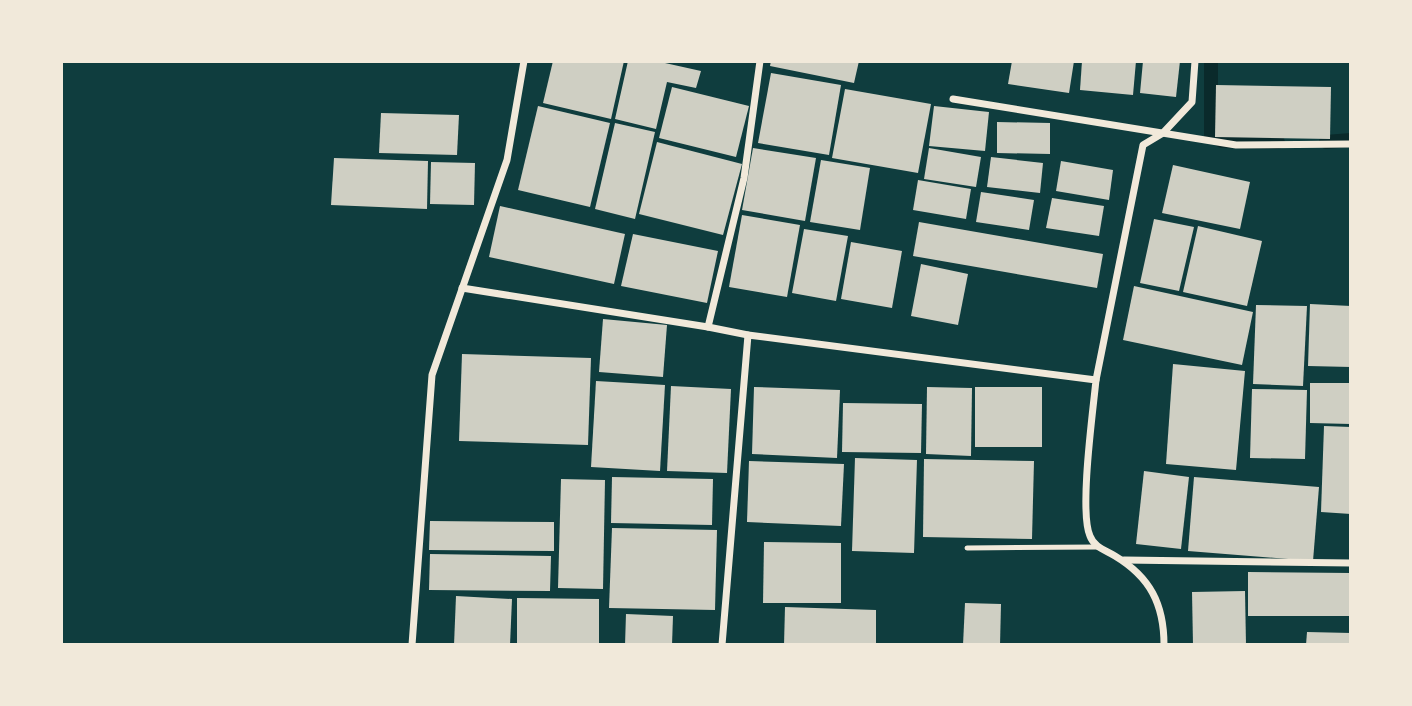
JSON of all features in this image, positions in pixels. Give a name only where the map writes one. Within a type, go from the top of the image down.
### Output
[{"type":"street","points":[[412,645],[432,375],[507,160],[524,61]]},
{"type":"street","points":[[708,327],[744,178],[760,61]]},
{"type":"street","points":[[1164,645],[1164,622],[1158,601],[1139,574],[1122,560],[1097,547],[1090,538],[1087,506],[1096,380],[1143,145],[1163,133],[1192,102],[1195,61]]},
{"type":"street","points":[[953,99],[1236,145],[1351,144]]},
{"type":"street","points":[[462,288],[748,335],[1096,380]]},
{"type":"street","points":[[722,645],[748,335]]},
{"type":"street","points":[[1122,560],[1351,563]]},
{"type":"lane","points":[[967,548],[1097,547]]},
{"type":"building","points":[[553,61],[624,61],[611,119],[543,103]]},
{"type":"building","points":[[628,61],[656,61],[701,71],[696,88],[667,82],[656,129],[615,119]]},
{"type":"building","points":[[771,61],[859,61],[854,83],[770,66]]},
{"type":"building","points":[[1012,61],[1074,61],[1069,93],[1008,84]]},
{"type":"building","points":[[1082,61],[1136,61],[1133,95],[1080,90]]},
{"type":"building","points":[[1143,61],[1180,61],[1176,97],[1140,93]]},
{"type":"building","points":[[771,73],[841,85],[829,155],[758,143]]},
{"type":"building","points":[[1216,85],[1331,87],[1330,139],[1215,137]]},
{"type":"building","points":[[672,87],[749,106],[736,157],[659,138]]},
{"type":"building","points":[[845,89],[931,104],[918,173],[832,158]]},
{"type":"building","points":[[538,106],[610,123],[590,207],[518,190]]},
{"type":"building","points":[[934,106],[989,112],[985,151],[929,146]]},
{"type":"building","points":[[381,113],[459,115],[457,155],[379,153]]},
{"type":"building","points":[[997,122],[1050,123],[1050,154],[997,153]]},
{"type":"building","points":[[615,123],[655,132],[635,219],[595,209]]},
{"type":"building","points":[[657,142],[742,164],[723,235],[639,214]]},
{"type":"building","points":[[753,148],[816,158],[805,221],[742,210]]},
{"type":"building","points":[[929,148],[981,157],[976,187],[924,179]]},
{"type":"building","points":[[991,157],[1043,163],[1040,193],[987,187]]},
{"type":"building","points":[[334,158],[428,161],[427,209],[331,205]]},
{"type":"building","points":[[821,160],[870,168],[860,230],[810,222]]},
{"type":"building","points":[[1061,161],[1113,170],[1109,200],[1056,191]]},
{"type":"building","points":[[431,162],[475,163],[474,205],[430,204]]},
{"type":"building","points":[[1173,165],[1250,182],[1240,229],[1162,213]]},
{"type":"building","points":[[918,180],[971,189],[966,219],[913,210]]},
{"type":"building","points":[[981,192],[1034,200],[1029,230],[976,222]]},
{"type":"building","points":[[1052,198],[1104,206],[1099,236],[1046,228]]},
{"type":"building","points":[[500,206],[625,234],[614,284],[489,257]]},
{"type":"building","points":[[742,215],[800,225],[787,297],[729,287]]},
{"type":"building","points":[[1154,219],[1194,227],[1179,291],[1140,283]]},
{"type":"building","points":[[919,222],[1103,254],[1097,288],[913,256]]},
{"type":"building","points":[[1198,226],[1262,241],[1247,306],[1183,292]]},
{"type":"building","points":[[804,229],[848,236],[836,301],[792,293]]},
{"type":"building","points":[[633,234],[718,251],[707,303],[621,286]]},
{"type":"building","points":[[851,242],[902,251],[892,308],[841,299]]},
{"type":"building","points":[[921,264],[968,274],[958,325],[911,316]]},
{"type":"building","points":[[1134,286],[1253,312],[1242,365],[1123,340]]},
{"type":"building","points":[[1310,304],[1351,306],[1351,367],[1308,366]]},
{"type":"building","points":[[1256,305],[1307,306],[1303,386],[1253,384]]},
{"type":"building","points":[[603,319],[667,325],[663,377],[599,372]]},
{"type":"building","points":[[462,354],[591,358],[588,445],[459,441]]},
{"type":"building","points":[[1173,364],[1245,371],[1236,470],[1166,464]]},
{"type":"building","points":[[596,381],[665,385],[660,471],[591,467]]},
{"type":"building","points":[[1310,383],[1351,383],[1351,424],[1310,423]]},
{"type":"building","points":[[671,386],[731,389],[727,473],[667,471]]},
{"type":"building","points":[[754,387],[840,390],[837,458],[752,454]]},
{"type":"building","points":[[927,387],[972,388],[971,456],[926,454]]},
{"type":"building","points":[[975,387],[1042,387],[1042,447],[975,447]]},
{"type":"building","points":[[1252,389],[1307,390],[1305,459],[1250,458]]},
{"type":"building","points":[[843,403],[922,404],[921,453],[842,452]]},
{"type":"building","points":[[1324,426],[1351,427],[1351,514],[1321,512]]},
{"type":"building","points":[[855,458],[917,460],[914,553],[852,551]]},
{"type":"building","points":[[924,459],[1034,461],[1032,539],[923,537]]},
{"type":"building","points":[[749,461],[844,464],[841,526],[747,522]]},
{"type":"building","points":[[1144,471],[1189,477],[1181,549],[1136,544]]},
{"type":"building","points":[[612,477],[713,479],[712,525],[611,523]]},
{"type":"building","points":[[1194,477],[1319,487],[1313,561],[1188,551]]},
{"type":"building","points":[[561,479],[605,480],[603,589],[558,588]]},
{"type":"building","points":[[430,521],[554,522],[554,551],[429,550]]},
{"type":"building","points":[[612,528],[717,530],[715,610],[609,608]]},
{"type":"building","points":[[764,542],[841,543],[841,603],[763,603]]},
{"type":"building","points":[[430,554],[551,556],[550,591],[429,590]]},
{"type":"building","points":[[1248,572],[1351,573],[1351,616],[1248,616]]},
{"type":"building","points":[[1245,591],[1246,645],[1193,645],[1192,592]]},
{"type":"building","points":[[456,596],[512,599],[510,645],[454,645]]},
{"type":"building","points":[[517,598],[599,599],[599,645],[517,645]]},
{"type":"building","points":[[965,603],[1001,604],[1000,645],[963,645]]},
{"type":"building","points":[[785,607],[876,610],[876,645],[784,645]]},
{"type":"building","points":[[626,614],[673,616],[672,645],[625,645]]},
{"type":"building","points":[[1307,632],[1351,633],[1351,645],[1306,645]]},
{"type":"waterway","points":[[1211,61],[1211,135],[1222,141],[1278,142]]},
{"type":"waterway","points":[[1326,142],[1351,140]]}]
